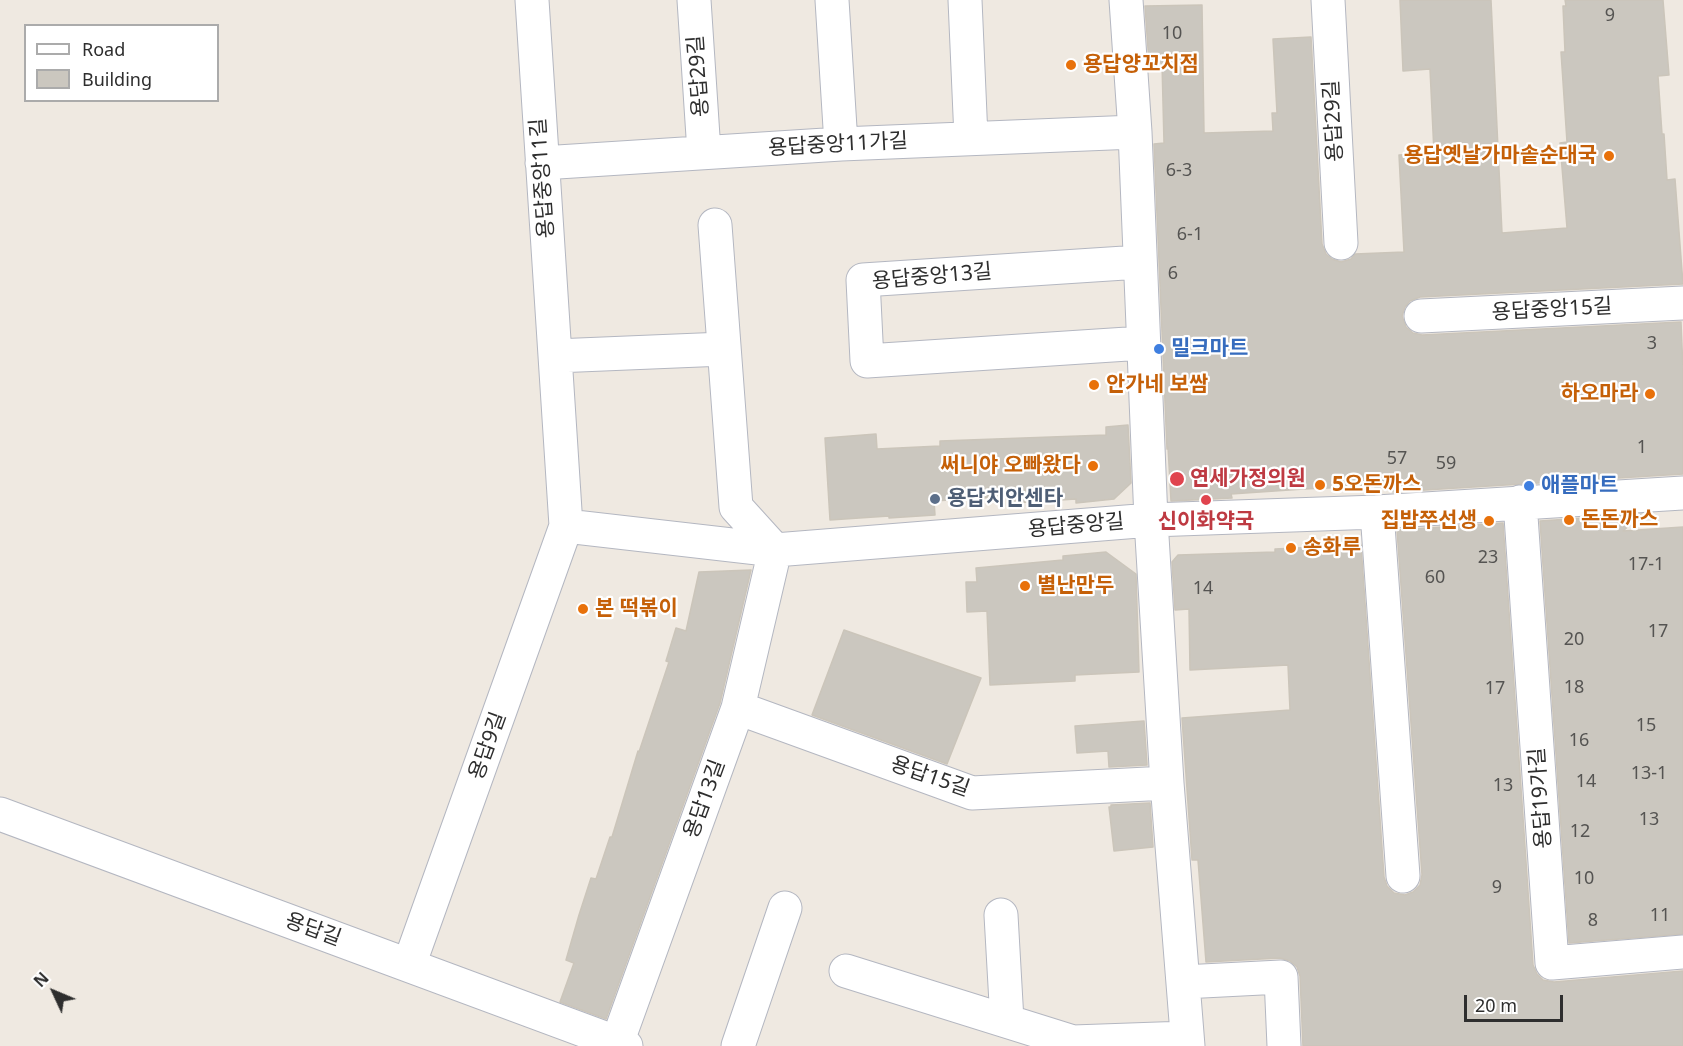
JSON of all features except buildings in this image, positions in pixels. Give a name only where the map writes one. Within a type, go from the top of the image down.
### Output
[{"type":"street","name":"용답중앙11길","points":[[532,0],[566,526]]},
{"type":"street","name":"용답29길","points":[[694,0],[704,152]]},
{"type":"street","points":[[832,0],[841,144]]},
{"type":"street","points":[[965,0],[971,138]]},
{"type":"street","points":[[846,971],[1073,1042],[1187,1042],[1167,783],[1151,520],[1135,132],[1126,0]]},
{"type":"street","name":"용답29길","points":[[1328,0],[1341,243]]},
{"type":"street","name":"용답중앙11가길","points":[[542,163],[841,144],[1135,132]]},
{"type":"street","points":[[715,225],[736,507],[775,550]]},
{"type":"street","name":"용답중앙13길","points":[[1140,262],[863,280],[867,361],[1143,343]]},
{"type":"street","name":"용답중앙15길","points":[[1421,316],[1683,303]]},
{"type":"street","points":[[555,356],[724,349]]},
{"type":"street","name":"용답중앙길","points":[[566,526],[775,550],[1151,520],[1377,512],[1683,493]]},
{"type":"street","name":"용답19가길","points":[[1520,502],[1552,963],[1683,952]]},
{"type":"street","points":[[1377,512],[1403,876]]},
{"type":"street","name":"용답9길","points":[[409,965],[566,526]]},
{"type":"street","name":"용답13길","points":[[621,1044],[738,708],[775,550]]},
{"type":"street","name":"용답15길","points":[[738,708],[972,793],[1167,783]]},
{"type":"street","name":"용답길","points":[[0,814],[621,1044]]},
{"type":"street","points":[[738,1046],[785,908]]},
{"type":"street","points":[[1001,915],[1007,1021]]},
{"type":"street","points":[[1183,982],[1281,976],[1284,1046]]},
{"type":"place","name":"용답양꼬치점","points":[[1071,65]]},
{"type":"place","name":"용답옛날가마솥순대국","points":[[1609,156]]},
{"type":"place","name":"밀크마트","points":[[1159,349]]},
{"type":"place","name":"안가네 보쌈","points":[[1094,385]]},
{"type":"place","name":"하오마라","points":[[1650,394]]},
{"type":"place","name":"써니야 오빠왔다","points":[[1093,466]]},
{"type":"place","name":"연세가정의원","points":[[1177,479]]},
{"type":"place","name":"5오돈까스","points":[[1320,485]]},
{"type":"place","name":"애플마트","points":[[1529,486]]},
{"type":"place","name":"용답치안센타","points":[[935,499]]},
{"type":"place","name":"신이화약국","points":[[1206,500]]},
{"type":"place","name":"돈돈까스","points":[[1569,520]]},
{"type":"place","name":"집밥쭈선생","points":[[1489,521]]},
{"type":"place","name":"송화루","points":[[1291,548]]},
{"type":"place","name":"별난만두","points":[[1025,586]]},
{"type":"place","name":"본 떡볶이","points":[[583,609]]}]
